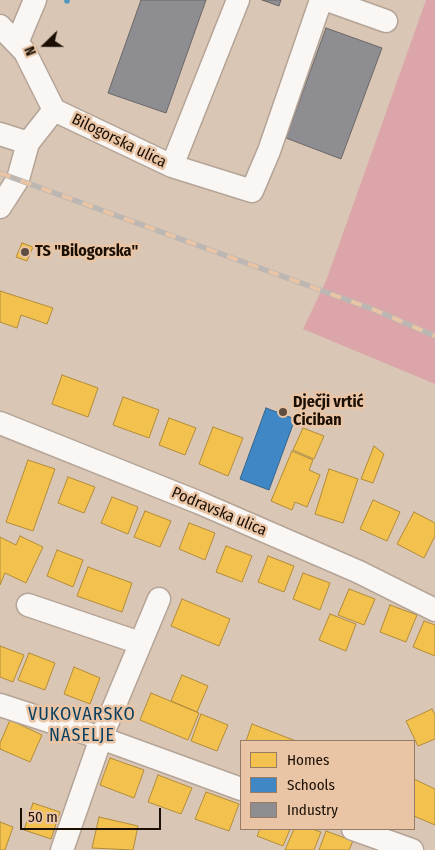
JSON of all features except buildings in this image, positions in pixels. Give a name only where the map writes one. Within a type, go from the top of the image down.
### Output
[{"type":"street","points":[[17,43],[34,0]]},
{"type":"street","points":[[172,166],[238,0]]},
{"type":"street","name":"Bilogorska ulica","points":[[0,207],[18,179],[28,142],[54,110],[172,166],[252,191],[321,0]]},
{"type":"street","points":[[327,0],[386,21]]},
{"type":"street","points":[[0,26],[25,52],[54,110]]},
{"type":"street","points":[[0,134],[28,142]]},
{"type":"street","name":"Podravska ulica","points":[[0,423],[200,503],[359,572],[435,610]]},
{"type":"street","points":[[62,850],[101,738],[159,599]]},
{"type":"street","points":[[28,605],[140,644]]},
{"type":"street","points":[[0,705],[101,738],[240,788]]},
{"type":"street","points":[[356,830],[412,850]]},
{"type":"shaded area","points":[[426,0],[435,0],[435,384],[303,329],[326,281]]},
{"type":"railway","points":[[0,173],[375,310],[435,336]]},
{"type":"place","name":"TS \"Bilogorska\"","points":[[25,252]]},
{"type":"place","name":"Dječji vrtić Ciciban","points":[[283,412]]},
{"type":"district","name":"VUKOVARSKO NASELJE","points":[[82,725]]}]
